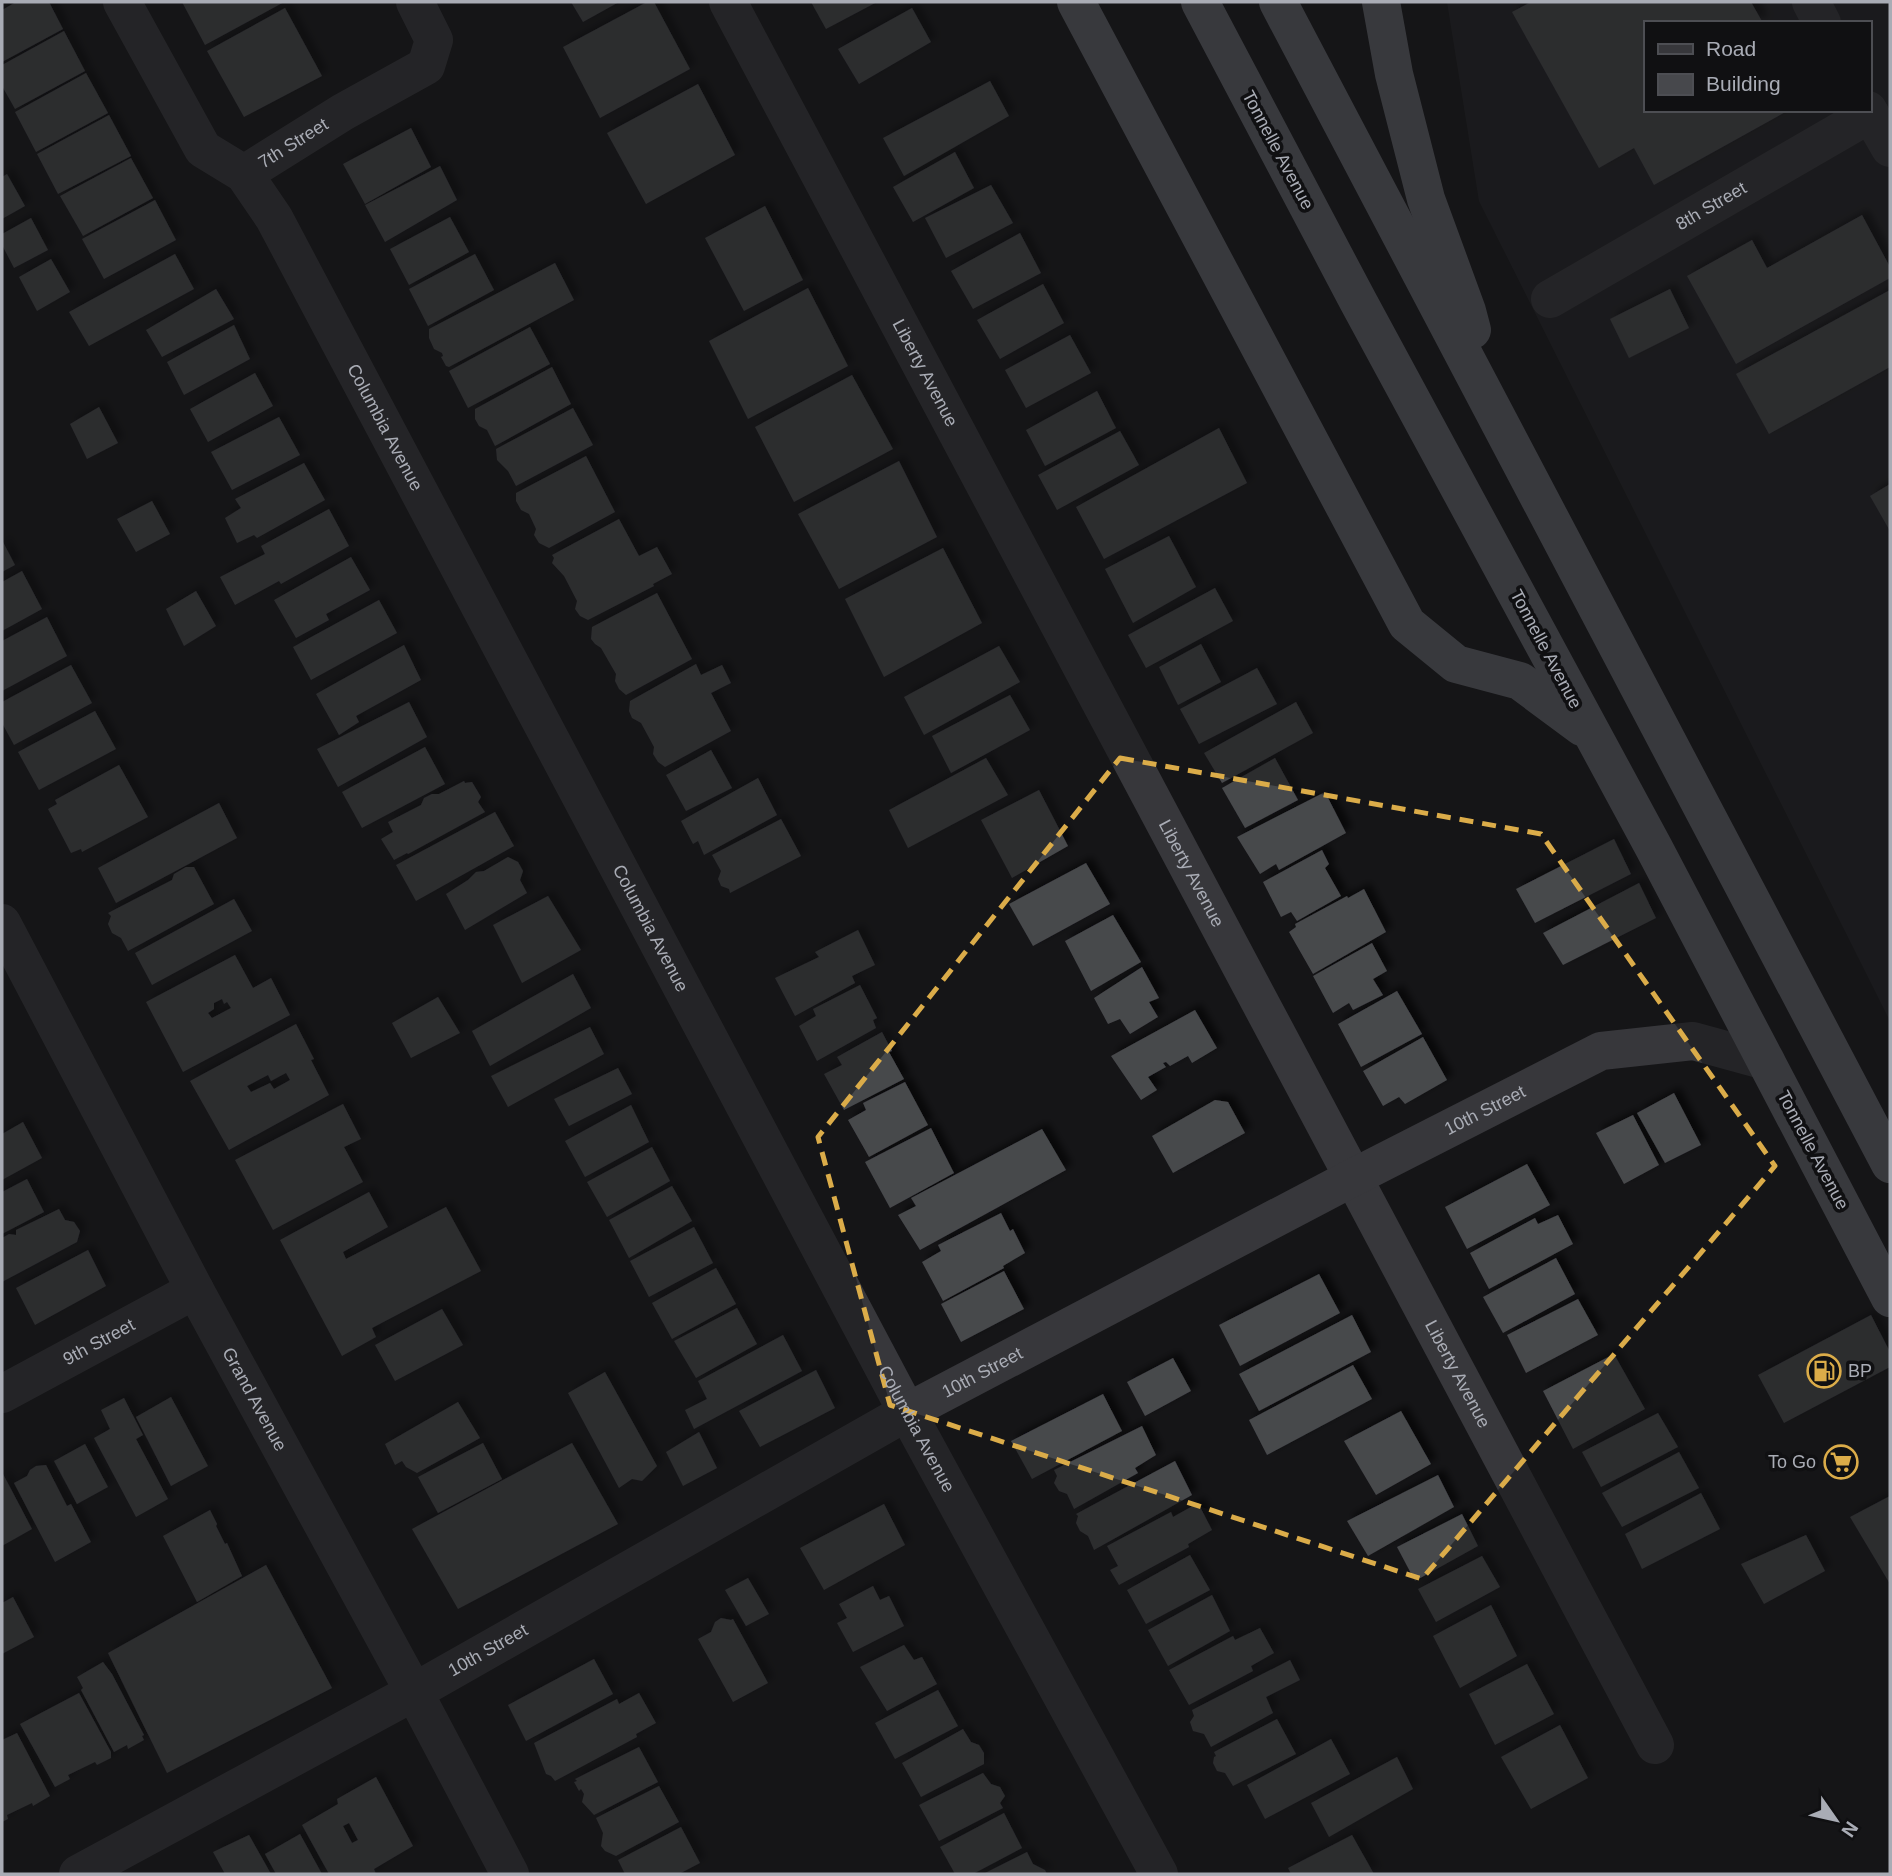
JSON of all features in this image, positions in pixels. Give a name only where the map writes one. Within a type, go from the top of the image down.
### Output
[{"type":"highway","points":[[1076,2],[1407,625],[1456,664],[1520,681],[1593,736]]},
{"type":"highway","name":"Tonnelle Avenue","points":[[1200,2],[1890,1298]]},
{"type":"highway","points":[[1278,2],[1890,1164]]},
{"type":"highway","points":[[1381,2],[1394,74],[1426,199],[1467,311],[1488,400]]},
{"type":"street","name":"Columbia Avenue","points":[[122,2],[203,149],[244,174],[274,218],[907,1412],[1159,1874]]},
{"type":"street","name":"7th Street","points":[[244,174],[343,112],[426,66],[434,40],[415,2]]},
{"type":"street","name":"Liberty Avenue","points":[[728,2],[1655,1745]]},
{"type":"street","points":[[1811,2],[1821,21]]},
{"type":"street","points":[[1869,112],[1890,148]]},
{"type":"street","name":"8th Street","points":[[1550,299],[1869,112]]},
{"type":"street","name":"Grand Avenue","points":[[2,923],[195,1290],[510,1874]]},
{"type":"street","name":"10th Street","points":[[78,1874],[414,1692],[907,1412],[1352,1178],[1601,1051],[1693,1041],[1766,1061]]},
{"type":"street","name":"9th Street","points":[[2,1394],[195,1290]]},
{"type":"highlighted area","points":[[1120,758],[1541,834],[1775,1166],[1422,1579],[890,1405],[818,1137]]},
{"type":"shaded area","points":[[1447,2],[1890,2],[1890,1021],[1479,201]]},
{"type":"building","points":[[16,2],[49,2],[63,29],[2,62],[2,10]]},
{"type":"building","points":[[182,2],[284,2],[205,45]]},
{"type":"building","points":[[571,2],[619,2],[583,22]]},
{"type":"building","points":[[647,2],[654,2],[690,69],[600,118],[563,47]]},
{"type":"building","points":[[811,2],[877,2],[826,29]]},
{"type":"building","points":[[1531,2],[1751,2],[1762,21],[1644,21],[1644,112],[1785,112],[1654,185],[1634,148],[1599,168],[1512,12]]},
{"type":"building","points":[[285,8],[322,76],[244,117],[207,51]]},
{"type":"building","points":[[912,8],[931,42],[859,84],[838,49]]},
{"type":"building","points":[[64,31],[85,71],[15,109],[2,86],[2,65]]},
{"type":"building","points":[[86,73],[108,113],[36,152],[15,112]]},
{"type":"building","points":[[990,81],[1009,116],[904,176],[883,138]]},
{"type":"building","points":[[698,84],[735,155],[646,204],[607,133]]},
{"type":"building","points":[[109,115],[131,156],[58,194],[37,154]]},
{"type":"building","points":[[411,128],[431,167],[365,204],[343,164]]},
{"type":"building","points":[[955,152],[974,188],[913,222],[893,187]]},
{"type":"building","points":[[131,158],[153,198],[83,236],[60,196]]},
{"type":"building","points":[[440,166],[457,200],[385,242],[365,205]]},
{"type":"building","points":[[7,174],[25,206],[2,219],[2,177]]},
{"type":"building","points":[[991,185],[1013,223],[946,258],[925,218]]},
{"type":"building","points":[[155,200],[176,240],[104,279],[82,239]]},
{"type":"building","points":[[765,206],[803,280],[744,311],[705,238]]},
{"type":"building","points":[[1862,215],[1890,267],[1890,278],[1736,364],[1687,276],[1752,240],[1767,268]]},
{"type":"building","points":[[450,217],[469,252],[409,285],[390,249]]},
{"type":"building","points":[[31,218],[48,250],[14,268],[2,245],[2,234]]},
{"type":"building","points":[[1020,233],[1041,273],[973,309],[951,271]]},
{"type":"building","points":[[175,254],[194,289],[89,346],[69,312]]},
{"type":"building","points":[[475,254],[494,290],[428,326],[409,289]]},
{"type":"building","points":[[51,259],[70,292],[37,311],[19,277]]},
{"type":"building","points":[[555,263],[574,300],[449,367],[446,366],[441,357],[442,353],[434,349],[429,338],[429,329]]},
{"type":"building","points":[[1043,284],[1064,323],[1000,359],[977,320]]},
{"type":"building","points":[[808,288],[848,366],[748,419],[709,341]]},
{"type":"building","points":[[216,289],[234,319],[162,357],[146,330]]},
{"type":"building","points":[[1670,289],[1689,328],[1629,358],[1610,319]]},
{"type":"building","points":[[1890,290],[1890,367],[1769,434],[1736,374]]},
{"type":"building","points":[[234,325],[250,359],[184,395],[167,362]]},
{"type":"building","points":[[530,327],[550,364],[468,408],[449,371]]},
{"type":"building","points":[[1070,335],[1091,373],[1026,408],[1005,370]]},
{"type":"building","points":[[552,367],[571,404],[495,446],[487,430],[479,426],[475,419],[475,409]]},
{"type":"building","points":[[255,373],[273,406],[208,442],[190,409]]},
{"type":"building","points":[[852,375],[893,449],[794,502],[755,427]]},
{"type":"building","points":[[1097,391],[1116,428],[1045,466],[1026,430]]},
{"type":"building","points":[[99,407],[118,443],[87,459],[70,424]]},
{"type":"building","points":[[573,408],[593,445],[516,486],[508,471],[497,460],[496,449]]},
{"type":"building","points":[[279,417],[300,455],[232,490],[211,452]]},
{"type":"building","points":[[1219,428],[1247,483],[1104,559],[1076,507]]},
{"type":"building","points":[[1120,431],[1139,465],[1057,510],[1038,475]]},
{"type":"building","points":[[586,456],[615,512],[549,548],[539,543],[534,535],[536,529],[529,514],[521,510],[516,501],[516,493]]},
{"type":"building","points":[[899,461],[937,537],[839,589],[798,514]]},
{"type":"building","points":[[304,463],[325,500],[257,538],[254,535],[237,543],[225,518],[241,508],[235,499]]},
{"type":"building","points":[[1890,484],[1890,531],[1870,496]]},
{"type":"building","points":[[152,501],[170,534],[136,552],[117,519]]},
{"type":"building","points":[[329,509],[349,546],[281,584],[279,581],[235,605],[220,577],[265,554],[261,546]]},
{"type":"building","points":[[619,519],[639,556],[657,547],[672,574],[588,620],[580,616],[575,609],[577,601],[564,576],[552,563],[552,555]]},
{"type":"building","points":[[1169,536],[1196,587],[1133,623],[1105,569]]},
{"type":"building","points":[[2,540],[15,565],[2,572]]},
{"type":"building","points":[[943,548],[982,623],[884,677],[845,599]]},
{"type":"building","points":[[351,557],[370,590],[326,614],[329,620],[296,638],[274,600]]},
{"type":"building","points":[[22,571],[42,609],[2,631],[2,582]]},
{"type":"building","points":[[1215,588],[1233,621],[1146,668],[1128,635]]},
{"type":"building","points":[[196,591],[216,626],[184,646],[166,609]]},
{"type":"building","points":[[657,593],[692,659],[626,695],[619,689],[615,681],[616,674],[601,648],[591,639],[592,627]]},
{"type":"building","points":[[379,600],[397,633],[311,680],[293,647]]},
{"type":"building","points":[[47,617],[67,656],[2,691],[2,641]]},
{"type":"building","points":[[1201,644],[1221,682],[1178,705],[1159,667]]},
{"type":"building","points":[[404,645],[421,680],[356,716],[359,722],[339,735],[316,694]]},
{"type":"building","points":[[999,646],[1020,682],[924,735],[904,697]]},
{"type":"building","points":[[696,664],[701,675],[722,665],[731,683],[711,693],[731,731],[665,767],[653,754],[654,747],[641,723],[632,718],[629,711],[630,701]]},
{"type":"building","points":[[71,665],[92,703],[14,745],[2,723],[2,702]]},
{"type":"building","points":[[1257,668],[1277,704],[1199,744],[1180,709]]},
{"type":"building","points":[[1010,695],[1030,730],[951,773],[932,736]]},
{"type":"building","points":[[409,702],[427,737],[338,787],[317,749]]},
{"type":"building","points":[[1296,702],[1313,733],[1222,783],[1204,753]]},
{"type":"building","points":[[95,711],[116,749],[39,790],[18,752]]},
{"type":"building","points":[[425,747],[445,784],[362,828],[342,792]]},
{"type":"building","points":[[711,750],[732,788],[686,811],[666,775]]},
{"type":"building","points":[[986,758],[1008,795],[908,848],[889,810]]},
{"type":"building","points":[[1275,758],[1298,800],[1245,828],[1222,788]]},
{"type":"building","points":[[119,765],[148,817],[82,852],[81,849],[71,853],[48,809],[57,804],[55,800]]},
{"type":"building","points":[[758,778],[777,815],[704,855],[698,841],[693,844],[681,821]]},
{"type":"building","points":[[464,781],[472,782],[481,797],[478,802],[485,812],[394,860],[381,839],[393,832],[388,822],[421,805],[424,798],[439,794]]},
{"type":"building","points":[[1039,790],[1068,846],[1012,878],[981,820]]},
{"type":"building","points":[[1325,792],[1346,833],[1279,870],[1276,864],[1260,874],[1237,837]]},
{"type":"building","points":[[219,803],[237,838],[116,903],[98,868]]},
{"type":"building","points":[[495,812],[514,846],[416,901],[396,865]]},
{"type":"building","points":[[781,819],[801,856],[730,893],[729,889],[721,886],[718,879],[721,871],[712,855]]},
{"type":"building","points":[[1614,839],[1631,874],[1535,923],[1516,889]]},
{"type":"building","points":[[1322,850],[1329,864],[1325,868],[1341,896],[1297,921],[1291,912],[1281,917],[1263,882]]},
{"type":"building","points":[[508,857],[518,862],[523,871],[520,880],[527,893],[465,930],[446,894],[476,872],[484,871]]},
{"type":"building","points":[[1086,863],[1110,904],[1033,946],[1009,904]]},
{"type":"building","points":[[186,867],[194,867],[214,904],[128,951],[121,938],[112,933],[108,924],[111,916],[108,913],[172,880],[174,874]]},
{"type":"building","points":[[1639,883],[1656,918],[1563,965],[1543,933]]},
{"type":"building","points":[[1364,889],[1386,932],[1313,974],[1289,932],[1296,927],[1295,924]]},
{"type":"building","points":[[548,896],[581,950],[522,983],[493,925]]},
{"type":"building","points":[[234,899],[252,931],[152,985],[135,953]]},
{"type":"building","points":[[1113,915],[1141,962],[1091,991],[1065,941]]},
{"type":"building","points":[[858,930],[875,965],[852,976],[855,983],[795,1016],[775,978],[819,957],[815,952]]},
{"type":"building","points":[[1372,943],[1387,971],[1373,979],[1383,995],[1353,1010],[1349,1003],[1333,1013],[1313,976]]},
{"type":"building","points":[[235,955],[253,988],[271,978],[290,1015],[183,1072],[146,1002]],"holes":[[[222,999],[224,1004],[227,1002],[231,1008],[212,1018],[208,1013],[214,1009],[214,1003]]]},
{"type":"building","points":[[1142,967],[1159,998],[1149,1002],[1158,1017],[1130,1034],[1120,1019],[1108,1024],[1094,998]]},
{"type":"building","points":[[573,974],[591,1008],[490,1066],[472,1031]]},
{"type":"building","points":[[860,985],[877,1018],[873,1020],[876,1028],[817,1061],[799,1026],[816,1016],[813,1009]]},
{"type":"building","points":[[1397,991],[1422,1034],[1361,1067],[1338,1024]]},
{"type":"building","points":[[438,997],[460,1033],[411,1058],[392,1023]]},
{"type":"building","points":[[1195,1010],[1217,1048],[1192,1063],[1188,1056],[1170,1066],[1166,1062],[1163,1063],[1166,1067],[1148,1077],[1157,1090],[1141,1100],[1111,1056]]},
{"type":"building","points":[[296,1024],[329,1095],[229,1150],[190,1081]],"holes":[[[286,1073],[290,1080],[274,1089],[270,1083],[251,1092],[247,1086],[268,1075],[271,1081]]]},
{"type":"building","points":[[590,1027],[604,1054],[508,1107],[491,1076]]},
{"type":"building","points":[[882,1032],[892,1051],[889,1052],[904,1079],[844,1110],[824,1074],[842,1065],[837,1057]]},
{"type":"building","points":[[1423,1037],[1447,1080],[1405,1104],[1399,1097],[1383,1106],[1363,1071]]},
{"type":"building","points":[[618,1068],[632,1094],[569,1126],[554,1099]]},
{"type":"building","points":[[905,1082],[928,1125],[869,1157],[848,1120],[866,1110],[863,1103]]},
{"type":"building","points":[[1674,1093],[1701,1145],[1665,1163],[1637,1113]]},
{"type":"building","points":[[1215,1100],[1228,1102],[1245,1133],[1173,1173],[1152,1136]]},
{"type":"building","points":[[343,1104],[361,1139],[344,1147],[363,1182],[273,1230],[235,1160]]},
{"type":"building","points":[[631,1105],[649,1142],[585,1177],[565,1141]]},
{"type":"building","points":[[1633,1115],[1659,1165],[1624,1184],[1596,1133]]},
{"type":"building","points":[[23,1122],[42,1158],[2,1180],[2,1134]]},
{"type":"building","points":[[931,1128],[954,1173],[890,1208],[865,1162]]},
{"type":"building","points":[[1042,1129],[1066,1170],[920,1250],[898,1215],[916,1206],[911,1198]]},
{"type":"building","points":[[652,1147],[670,1181],[607,1217],[587,1182]]},
{"type":"building","points":[[1527,1164],[1550,1205],[1467,1249],[1445,1207]]},
{"type":"building","points":[[27,1179],[44,1212],[2,1234],[2,1192]]},
{"type":"building","points":[[672,1186],[692,1221],[629,1258],[609,1220]]},
{"type":"building","points":[[369,1192],[388,1227],[343,1252],[346,1259],[446,1207],[481,1271],[372,1328],[376,1337],[342,1356],[280,1240]]},
{"type":"building","points":[[59,1209],[65,1220],[74,1222],[80,1231],[77,1242],[2,1282],[2,1238],[9,1234],[16,1235],[16,1230]]},
{"type":"building","points":[[1001,1213],[1025,1253],[1003,1266],[1004,1268],[943,1301],[922,1262],[941,1251],[938,1245]]},
{"type":"building","points":[[1558,1215],[1573,1244],[1489,1289],[1470,1253],[1535,1218],[1538,1224]]},
{"type":"building","points":[[694,1227],[713,1263],[649,1297],[630,1261]]},
{"type":"building","points":[[88,1250],[106,1286],[35,1325],[16,1288]]},
{"type":"building","points":[[1556,1258],[1575,1294],[1503,1333],[1483,1297]]},
{"type":"building","points":[[716,1268],[736,1304],[672,1339],[652,1303]]},
{"type":"building","points":[[1004,1271],[1024,1309],[961,1342],[941,1304]]},
{"type":"building","points":[[1319,1274],[1340,1313],[1240,1366],[1219,1325]]},
{"type":"building","points":[[1578,1299],[1598,1335],[1526,1373],[1507,1335]]},
{"type":"building","points":[[737,1308],[757,1344],[696,1378],[674,1341]]},
{"type":"building","points":[[442,1309],[463,1345],[395,1381],[375,1345]]},
{"type":"building","points":[[1352,1315],[1371,1352],[1259,1411],[1239,1374]]},
{"type":"building","name":"BP","points":[[1871,1315],[1890,1352],[1890,1367],[1784,1423],[1758,1375]]},
{"type":"building","points":[[783,1335],[802,1371],[694,1429],[685,1410],[707,1399],[698,1381]]},
{"type":"building","points":[[1614,1354],[1645,1409],[1573,1449],[1543,1391]]},
{"type":"building","points":[[1173,1358],[1191,1391],[1145,1416],[1127,1382]]},
{"type":"building","points":[[1353,1365],[1372,1399],[1267,1455],[1249,1420]]},
{"type":"building","points":[[816,1370],[835,1408],[760,1447],[739,1411]]},
{"type":"building","points":[[605,1372],[657,1466],[642,1481],[632,1479],[619,1488],[568,1393]]},
{"type":"building","points":[[1103,1394],[1122,1431],[1032,1479],[1011,1441]]},
{"type":"building","points":[[171,1397],[208,1466],[171,1486],[136,1417]]},
{"type":"building","points":[[124,1398],[143,1435],[136,1439],[168,1499],[136,1517],[94,1438],[110,1429],[101,1410]]},
{"type":"building","points":[[458,1402],[480,1438],[417,1473],[406,1467],[402,1461],[395,1465],[385,1444]]},
{"type":"building","points":[[1401,1411],[1431,1464],[1376,1495],[1344,1441]]},
{"type":"building","points":[[1658,1413],[1678,1447],[1601,1487],[1582,1452]]},
{"type":"building","points":[[1142,1426],[1156,1455],[1135,1468],[1138,1473],[1074,1509],[1067,1494],[1059,1491],[1054,1483],[1057,1476],[1054,1470]]},
{"type":"building","points":[[699,1432],[717,1468],[683,1486],[666,1452]]},
{"type":"building","points":[[483,1443],[502,1479],[438,1513],[418,1477]]},
{"type":"building","points":[[572,1443],[618,1524],[458,1609],[412,1529]]},
{"type":"building","points":[[85,1444],[108,1487],[77,1504],[54,1461]]},
{"type":"building","points":[[1679,1452],[1699,1488],[1622,1527],[1602,1493]]},
{"type":"building","points":[[1175,1461],[1192,1495],[1094,1550],[1088,1536],[1080,1531],[1076,1523],[1076,1514]]},
{"type":"building","points":[[46,1465],[67,1506],[71,1504],[91,1542],[55,1562],[14,1483],[27,1476],[36,1466]]},
{"type":"building","points":[[2,1472],[32,1529],[2,1546]]},
{"type":"building","points":[[1438,1475],[1454,1507],[1368,1556],[1347,1521]]},
{"type":"building","points":[[1701,1493],[1720,1529],[1642,1569],[1625,1534]]},
{"type":"building","points":[[1890,1496],[1890,1584],[1850,1517]]},
{"type":"building","points":[[1198,1503],[1212,1530],[1188,1544],[1189,1547],[1119,1585],[1110,1570],[1118,1566],[1107,1546],[1171,1512],[1173,1517]]},
{"type":"building","points":[[884,1504],[905,1545],[824,1590],[800,1548]]},
{"type":"building","points":[[210,1510],[242,1576],[197,1602],[163,1536]]},
{"type":"building","points":[[1462,1514],[1478,1546],[1415,1581],[1397,1547]]},
{"type":"building","points":[[1806,1535],[1825,1571],[1764,1604],[1741,1564]]},
{"type":"building","points":[[1190,1555],[1210,1590],[1146,1624],[1127,1590]]},
{"type":"building","points":[[1482,1556],[1500,1587],[1436,1622],[1418,1589]]},
{"type":"building","points":[[266,1565],[332,1688],[167,1773],[108,1653]]},
{"type":"building","points":[[748,1578],[769,1614],[746,1626],[725,1590]]},
{"type":"building","points":[[873,1586],[880,1600],[889,1596],[904,1626],[853,1652],[837,1623],[847,1618],[839,1604]]},
{"type":"building","points":[[1212,1595],[1230,1631],[1168,1666],[1148,1630]]},
{"type":"building","points":[[13,1597],[34,1637],[2,1654],[2,1603]]},
{"type":"building","points":[[1491,1605],[1517,1656],[1460,1688],[1433,1636]]},
{"type":"building","points":[[721,1618],[733,1619],[768,1683],[733,1702],[698,1639],[711,1632],[715,1622]]},
{"type":"building","points":[[1260,1628],[1274,1653],[1251,1666],[1253,1671],[1189,1705],[1169,1670],[1233,1636],[1235,1640]]},
{"type":"building","points":[[904,1645],[914,1660],[922,1657],[937,1684],[887,1711],[860,1667]]},
{"type":"building","points":[[594,1659],[613,1694],[526,1741],[508,1705]]},
{"type":"building","points":[[1290,1660],[1300,1680],[1266,1697],[1273,1713],[1211,1747],[1204,1734],[1193,1731],[1190,1722],[1194,1716],[1192,1710]]},
{"type":"building","points":[[103,1662],[144,1735],[144,1740],[128,1749],[127,1745],[114,1752],[81,1690],[83,1688],[77,1677]]},
{"type":"building","points":[[1527,1664],[1554,1714],[1495,1745],[1469,1694]]},
{"type":"building","points":[[938,1690],[958,1726],[895,1759],[875,1723]]},
{"type":"building","points":[[79,1693],[111,1752],[111,1758],[97,1765],[95,1762],[68,1775],[70,1779],[55,1787],[20,1724]]},
{"type":"building","points":[[639,1693],[656,1723],[636,1734],[637,1737],[555,1781],[546,1774],[534,1743],[617,1699],[619,1704]]},
{"type":"building","points":[[1277,1719],[1296,1754],[1233,1786],[1225,1773],[1217,1771],[1213,1763],[1216,1756],[1214,1752]]},
{"type":"building","points":[[1560,1725],[1588,1778],[1531,1809],[1501,1757]]},
{"type":"building","points":[[963,1729],[971,1742],[979,1745],[984,1753],[984,1764],[921,1797],[902,1763]]},
{"type":"building","points":[[17,1733],[50,1796],[33,1806],[32,1803],[7,1815],[8,1819],[2,1822],[2,1740]]},
{"type":"building","points":[[1331,1739],[1350,1774],[1265,1819],[1247,1785]]},
{"type":"building","points":[[639,1747],[658,1782],[594,1815],[582,1802],[584,1794],[581,1789],[579,1791],[575,1779]]},
{"type":"building","points":[[1397,1757],[1413,1789],[1329,1837],[1311,1803]]},
{"type":"building","points":[[983,1773],[991,1784],[1000,1787],[1005,1796],[1000,1803],[1003,1808],[939,1841],[919,1805]]},
{"type":"building","points":[[376,1777],[413,1846],[374,1869],[376,1874],[329,1874],[302,1825],[338,1804],[337,1799]],"holes":[[[349,1823],[358,1840],[352,1843],[343,1826]]]},
{"type":"building","points":[[659,1786],[679,1822],[616,1856],[605,1851],[601,1846],[603,1833],[596,1818]]},
{"type":"building","points":[[1004,1813],[1022,1848],[973,1874],[955,1874],[940,1847]]},
{"type":"building","points":[[681,1827],[700,1863],[679,1874],[625,1874],[618,1860]]},
{"type":"building","points":[[300,1834],[322,1874],[276,1874],[265,1854]]},
{"type":"building","points":[[249,1835],[271,1874],[225,1874],[213,1852]]},
{"type":"building","points":[[1352,1835],[1374,1874],[1291,1874],[1288,1868]]},
{"type":"building","points":[[1027,1852],[1033,1864],[1047,1874],[983,1874]]},
{"type":"place","name":"BP","points":[[1824,1371]]},
{"type":"place","name":"To Go","points":[[1841,1462]]}]
